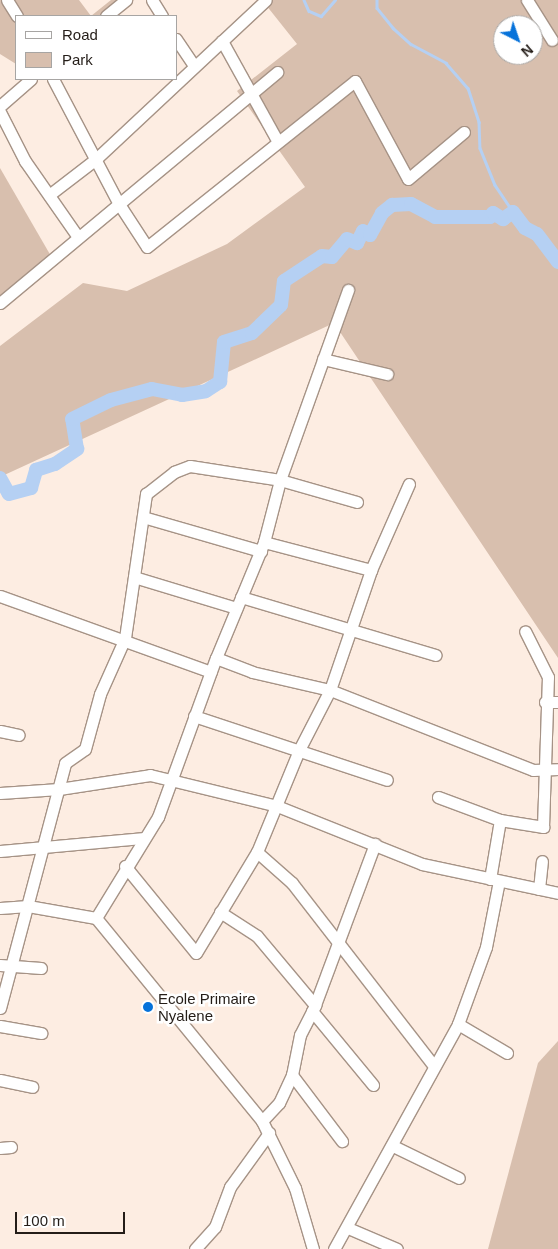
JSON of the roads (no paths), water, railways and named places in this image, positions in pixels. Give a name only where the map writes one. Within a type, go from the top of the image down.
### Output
[{"type":"street","points":[[7,0],[16,15]]},
{"type":"street","points":[[107,15],[126,0]]},
{"type":"street","points":[[152,0],[161,15]]},
{"type":"street","points":[[49,195],[97,158],[266,0]]},
{"type":"street","points":[[527,0],[552,40]]},
{"type":"street","points":[[178,41],[194,66]]},
{"type":"street","points":[[222,42],[278,142]]},
{"type":"street","points":[[0,303],[277,72]]},
{"type":"street","points":[[0,106],[30,80]]},
{"type":"street","points":[[54,80],[97,158],[118,204],[147,247],[355,81],[408,179],[464,132]]},
{"type":"street","points":[[0,112],[25,161],[78,237]]},
{"type":"street","points":[[96,918],[125,866],[158,817],[169,781],[216,658],[262,547],[280,480],[348,290]]},
{"type":"street","points":[[323,359],[387,374]]},
{"type":"street","points":[[0,1008],[65,763],[85,749],[100,694],[125,638],[146,494],[174,472],[190,466],[280,480],[356,502]]},
{"type":"street","points":[[125,866],[196,953],[257,852],[299,750],[330,690],[371,570],[409,484]]},
{"type":"street","points":[[143,517],[262,547],[371,570]]},
{"type":"street","points":[[134,577],[236,608]]},
{"type":"street","points":[[0,596],[125,638],[212,672]]},
{"type":"street","points":[[241,597],[436,656]]},
{"type":"street","points":[[438,797],[500,820],[543,827],[553,769],[545,702],[553,674],[526,631]]},
{"type":"street","points":[[216,658],[252,672],[330,690],[533,770],[553,769]]},
{"type":"street","points":[[545,702],[558,702]]},
{"type":"street","points":[[194,716],[387,780]]},
{"type":"street","points":[[0,731],[19,735]]},
{"type":"street","points":[[0,793],[59,789],[150,775],[277,806],[422,864],[558,893]]},
{"type":"street","points":[[334,1249],[348,1228],[393,1146],[433,1065],[458,1024],[486,947],[495,880],[500,820]]},
{"type":"street","points":[[0,851],[144,838]]},
{"type":"street","points":[[262,1121],[278,1104],[292,1074],[300,1035],[314,1008],[335,942],[374,844]]},
{"type":"street","points":[[257,852],[292,883],[335,942],[433,1065]]},
{"type":"street","points":[[539,889],[542,861]]},
{"type":"street","points":[[0,908],[28,906],[96,918],[262,1121],[294,1188],[314,1249]]},
{"type":"street","points":[[220,912],[257,936],[373,1085]]},
{"type":"street","points":[[0,965],[13,964],[41,968]]},
{"type":"street","points":[[458,1024],[507,1053]]},
{"type":"street","points":[[0,1026],[40,1033]]},
{"type":"street","points":[[292,1074],[342,1141]]},
{"type":"street","points":[[0,1080],[32,1087]]},
{"type":"street","points":[[195,1249],[215,1227],[230,1187],[269,1133]]},
{"type":"street","points":[[393,1146],[459,1178]]},
{"type":"street","points":[[348,1228],[397,1249]]},
{"type":"waterway","points":[[304,0],[309,11],[321,16],[335,0]]},
{"type":"waterway","points":[[377,0],[377,8],[393,28],[411,44],[446,63],[468,88],[479,122],[480,148],[495,185],[513,212]]},
{"type":"waterway","points":[[0,478],[9,494],[31,488],[36,470],[55,464],[77,449],[72,419],[111,400],[152,389],[182,395],[206,391],[220,382],[224,342],[252,333],[281,305],[284,281],[322,256],[332,257],[347,239],[357,243],[363,231],[370,235],[382,213],[392,205],[411,204],[435,217],[490,217],[493,213],[503,219],[513,212],[525,228],[537,234],[558,262]]},
{"type":"place","name":"Ecole Primaire Nyalene","points":[[148,1007]]}]
